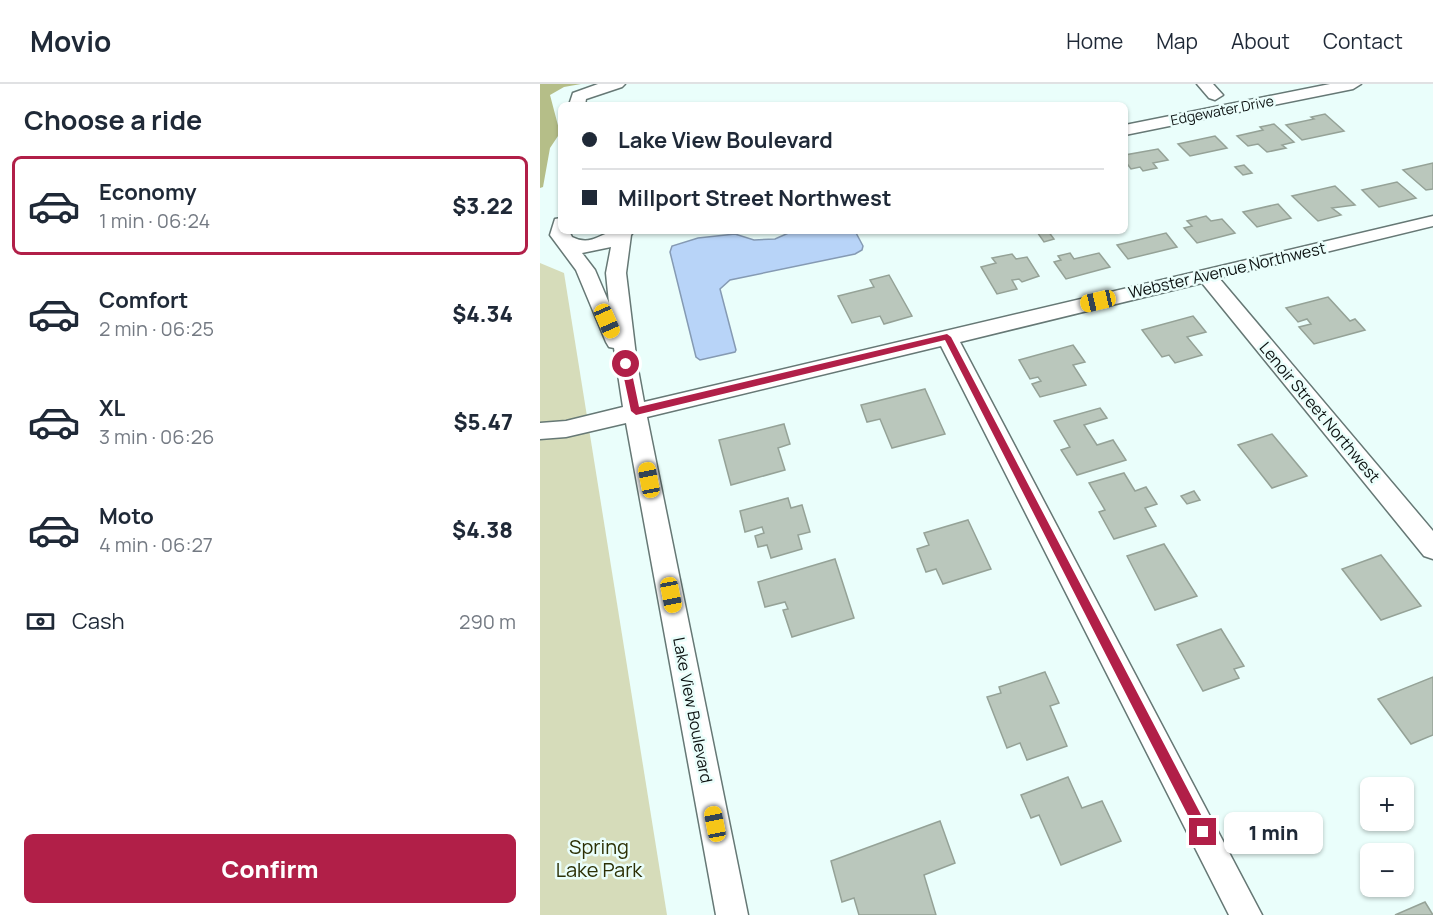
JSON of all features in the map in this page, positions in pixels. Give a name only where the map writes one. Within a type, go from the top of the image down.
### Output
[{"type":"street","points":[[578,102],[579,96],[584,92],[617,84]]},
{"type":"street","name":"Edgewater Drive","points":[[1128,129],[1353,84]]},
{"type":"street","name":"Edgewater Drive","points":[[1193,99],[1216,90]]},
{"type":"street","name":"Webster Avenue Northwest","points":[[540,431],[566,429],[1433,221]]},
{"type":"street","points":[[540,228],[558,231]]},
{"type":"street","points":[[540,244],[558,234]]},
{"type":"street","name":"Lake View Boulevard","points":[[563,234],[585,270],[626,364]]},
{"type":"street","points":[[565,234],[586,247],[596,246],[620,234]]},
{"type":"street","name":"Lake View Boulevard","points":[[624,234],[616,273],[626,364],[732,915]]},
{"type":"street","name":"Lenoir Street Northwest","points":[[1206,275],[1433,549]]},
{"type":"street","points":[[947,337],[1246,915]]},
{"type":"green space","points":[[540,84],[581,84],[564,87],[550,95],[558,125],[558,136],[550,148],[543,187],[540,188]]},
{"type":"green space","name":"Spring Lake Park","points":[[540,263],[564,273],[667,915],[540,915]]},
{"type":"water","points":[[735,234],[754,240],[775,239],[786,234],[857,234],[863,246],[862,250],[855,254],[730,280],[720,289],[736,350],[700,360],[696,357],[670,252],[672,246],[698,238]]},
{"type":"building","points":[[1325,114],[1344,131],[1302,140],[1286,125],[1314,119],[1311,117]]},
{"type":"building","points":[[1274,124],[1294,142],[1282,145],[1286,148],[1267,152],[1258,144],[1248,146],[1237,136],[1263,130],[1260,127]]},
{"type":"building","points":[[1215,136],[1227,148],[1190,156],[1178,144]]},
{"type":"building","points":[[1158,149],[1168,160],[1153,163],[1157,168],[1143,171],[1140,167],[1131,169],[1128,165],[1128,154]]},
{"type":"building","points":[[1433,163],[1433,189],[1426,190],[1403,170]]},
{"type":"building","points":[[1244,165],[1252,173],[1243,175],[1235,167]]},
{"type":"building","points":[[1397,182],[1416,198],[1379,207],[1362,190]]},
{"type":"building","points":[[1335,186],[1355,205],[1332,208],[1341,215],[1318,221],[1292,196]]},
{"type":"building","points":[[1278,204],[1291,218],[1257,227],[1243,212]]},
{"type":"building","points":[[1206,216],[1211,221],[1222,219],[1235,233],[1197,243],[1184,228],[1192,226],[1187,221]]},
{"type":"building","points":[[1166,233],[1177,247],[1128,259],[1117,245]]},
{"type":"building","points":[[1038,234],[1050,234],[1054,239],[1044,242]]},
{"type":"building","points":[[1070,253],[1074,259],[1099,253],[1110,267],[1066,279],[1054,262],[1061,260],[1058,256]]},
{"type":"building","points":[[1012,254],[1016,259],[1027,257],[1039,276],[1022,282],[1019,279],[1012,280],[1017,289],[997,294],[981,267],[996,263],[992,258]]},
{"type":"building","points":[[889,275],[912,316],[884,324],[880,316],[852,323],[838,296],[874,287],[870,280]]},
{"type":"building","points":[[1328,297],[1350,321],[1355,319],[1365,330],[1314,344],[1299,327],[1311,324],[1307,319],[1298,322],[1286,308]]},
{"type":"building","points":[[1193,316],[1206,332],[1187,337],[1202,355],[1175,363],[1169,355],[1162,357],[1142,330]]},
{"type":"building","points":[[1073,345],[1085,362],[1073,365],[1086,385],[1040,397],[1032,384],[1041,381],[1038,377],[1030,379],[1019,360]]},
{"type":"building","points":[[925,389],[945,434],[892,448],[880,419],[867,422],[861,405]]},
{"type":"building","points":[[1100,408],[1107,418],[1084,425],[1097,445],[1113,440],[1126,460],[1077,475],[1061,450],[1070,447],[1054,421]]},
{"type":"building","points":[[784,424],[790,444],[778,448],[785,470],[731,485],[719,440]]},
{"type":"building","points":[[1272,434],[1307,476],[1272,488],[1238,445]]},
{"type":"building","points":[[1124,473],[1135,491],[1146,487],[1157,504],[1145,508],[1156,526],[1114,539],[1099,512],[1105,510],[1089,483]]},
{"type":"building","points":[[1194,491],[1200,500],[1187,504],[1181,496]]},
{"type":"building","points":[[788,498],[791,508],[802,505],[810,532],[798,535],[802,549],[771,558],[767,545],[758,547],[755,536],[764,533],[762,527],[745,532],[740,511]]},
{"type":"building","points":[[968,520],[991,569],[943,584],[936,569],[926,572],[917,549],[929,545],[924,533]]},
{"type":"building","points":[[1164,544],[1197,596],[1155,610],[1127,556]]},
{"type":"building","points":[[1381,555],[1421,606],[1381,620],[1342,569]]},
{"type":"building","points":[[835,559],[854,618],[792,637],[783,610],[788,609],[785,602],[765,607],[758,582]]},
{"type":"building","points":[[1221,629],[1244,666],[1234,669],[1239,678],[1203,691],[1177,645]]},
{"type":"building","points":[[1045,672],[1059,703],[1050,706],[1067,746],[1027,760],[1020,743],[1007,748],[987,697],[1001,693],[999,687]]},
{"type":"building","points":[[1433,677],[1433,735],[1411,744],[1378,699]]},
{"type":"building","points":[[1068,777],[1082,808],[1102,801],[1121,841],[1061,865],[1039,815],[1031,818],[1021,795]]},
{"type":"building","points":[[940,821],[955,863],[924,875],[936,915],[859,915],[854,898],[842,902],[831,861]]},
{"type":"building","points":[[1425,902],[1433,915],[1395,915]]},
{"type":"route","points":[[626,364],[636,411],[947,337],[1203,832]]}]
